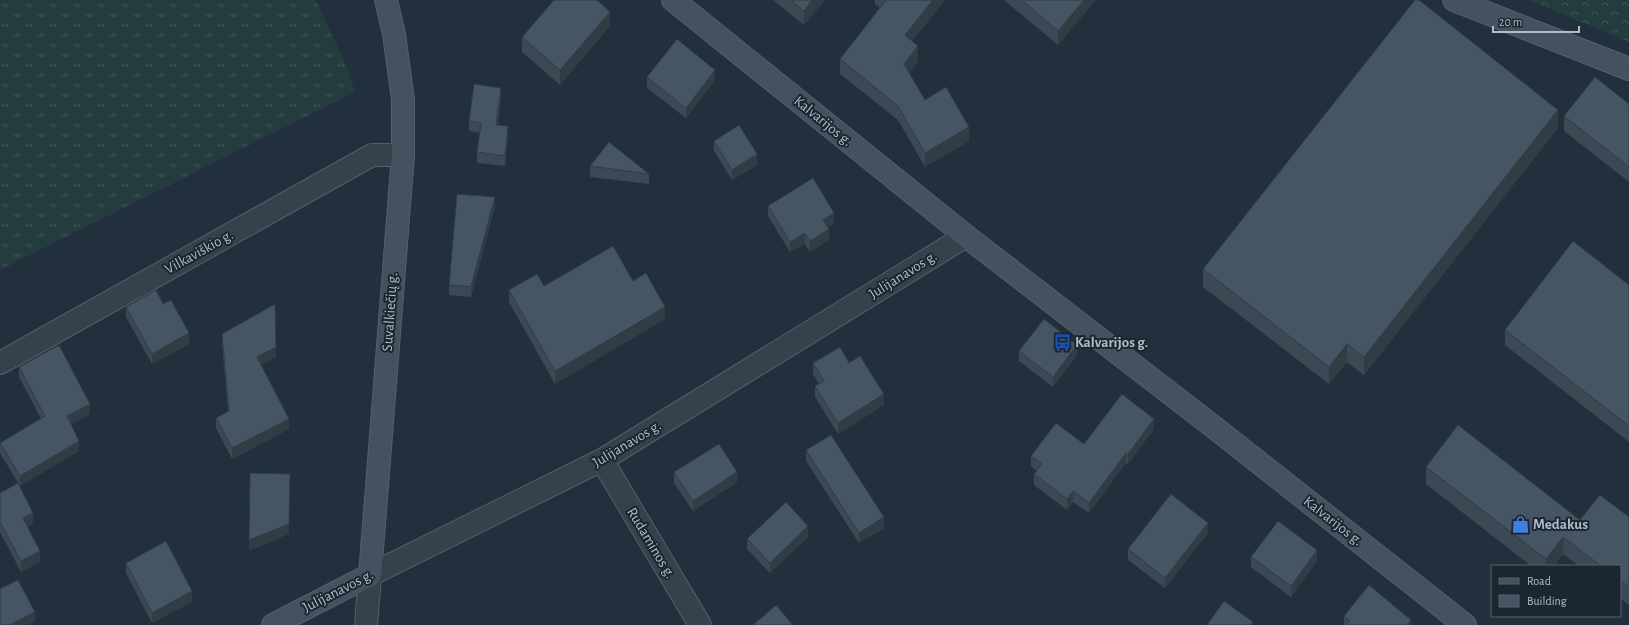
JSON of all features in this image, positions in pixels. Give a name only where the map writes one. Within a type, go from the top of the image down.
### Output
[{"type":"main road","name":"Suvalkiečių g.","points":[[370,575],[403,155],[403,100],[394,34],[386,0]]},
{"type":"main road","name":"Kalvarijos g.","points":[[673,0],[966,236],[1215,428],[1465,625]]},
{"type":"main road","points":[[1454,0],[1629,69]]},
{"type":"main road","name":"Julijanavos g.","points":[[273,625],[370,575]]},
{"type":"street","name":"Vilkaviškio g.","points":[[0,363],[372,155],[403,155]]},
{"type":"street","name":"Julijanavos g.","points":[[370,575],[602,460],[966,236]]},
{"type":"street","name":"Rudaminos g.","points":[[602,460],[700,625]]},
{"type":"street","name":"Suvalkiečių g.","points":[[366,625],[370,575]]},
{"type":"green space","points":[[0,0],[316,0],[347,67],[355,92],[0,270]]},
{"type":"green space","points":[[1528,0],[1629,0],[1629,42]]},
{"type":"building","points":[[554,0],[597,0],[610,12],[560,70],[522,37]]},
{"type":"building","points":[[791,0],[812,0],[804,11]]},
{"type":"building","points":[[886,0],[933,0],[905,35],[918,46],[904,64],[925,100],[946,87],[969,127],[925,153],[898,106],[840,59]]},
{"type":"building","points":[[1022,0],[1084,0],[1058,31]]},
{"type":"building","points":[[1415,0],[1419,0],[1558,110],[1364,357],[1347,344],[1329,367],[1203,269]]},
{"type":"building","points":[[677,39],[715,70],[686,108],[647,77]]},
{"type":"building","points":[[1595,77],[1629,104],[1629,167],[1564,116]]},
{"type":"building","points":[[474,84],[501,88],[496,125],[508,126],[505,156],[477,152],[481,123],[469,121]]},
{"type":"building","points":[[739,125],[757,154],[732,170],[714,141]]},
{"type":"building","points":[[609,142],[649,174],[590,166]]},
{"type":"building","points":[[813,178],[834,213],[823,220],[829,229],[810,241],[805,233],[790,242],[768,206]]},
{"type":"building","points":[[457,194],[495,197],[471,287],[449,285]]},
{"type":"building","points":[[1573,241],[1629,285],[1629,426],[1505,330]]},
{"type":"building","points":[[613,246],[633,281],[646,273],[665,307],[555,371],[509,290],[537,274],[544,286]]},
{"type":"building","points":[[156,290],[163,304],[171,300],[189,333],[152,354],[126,307]]},
{"type":"building","points":[[275,304],[276,347],[257,357],[289,419],[232,448],[216,418],[229,411],[222,334]]},
{"type":"building","points":[[1044,319],[1077,345],[1053,377],[1019,351]]},
{"type":"building","points":[[59,345],[90,404],[67,416],[79,441],[20,476],[0,443],[45,416],[19,367]]},
{"type":"building","points":[[840,347],[849,363],[860,356],[884,394],[838,423],[815,386],[824,381],[813,363]]},
{"type":"building","points":[[1122,394],[1154,419],[1128,454],[1126,453],[1089,503],[1073,491],[1067,499],[1034,474],[1042,464],[1031,456],[1056,423],[1084,444]]},
{"type":"building","name":"Medakus","points":[[1458,425],[1580,520],[1600,495],[1629,517],[1629,587],[1621,581],[1621,565],[1600,565],[1563,537],[1546,559],[1426,467]]},
{"type":"building","points":[[831,435],[884,517],[859,533],[806,450]]},
{"type":"building","points":[[719,444],[737,472],[693,501],[674,472]]},
{"type":"building","points":[[250,473],[290,474],[289,524],[249,540]]},
{"type":"building","points":[[18,483],[33,513],[23,518],[40,551],[21,561],[0,522],[0,493]]},
{"type":"building","points":[[1171,494],[1208,523],[1165,578],[1128,549]]},
{"type":"building","points":[[786,502],[808,526],[770,563],[747,539]]},
{"type":"building","points":[[1278,521],[1317,550],[1291,586],[1251,557]]},
{"type":"building","points":[[166,541],[192,591],[152,613],[126,563]]},
{"type":"building","points":[[18,580],[35,612],[10,625],[0,625],[0,589]]},
{"type":"building","points":[[1369,585],[1411,620],[1407,625],[1346,625],[1350,621],[1344,616]]},
{"type":"building","points":[[1224,601],[1253,622],[1250,625],[1207,625]]},
{"type":"building","points":[[776,605],[793,625],[753,625]]},
{"type":"place","name":"Kalvarijos g.","points":[[1062,342]]},
{"type":"place","name":"Medakus","points":[[1520,524]]}]
